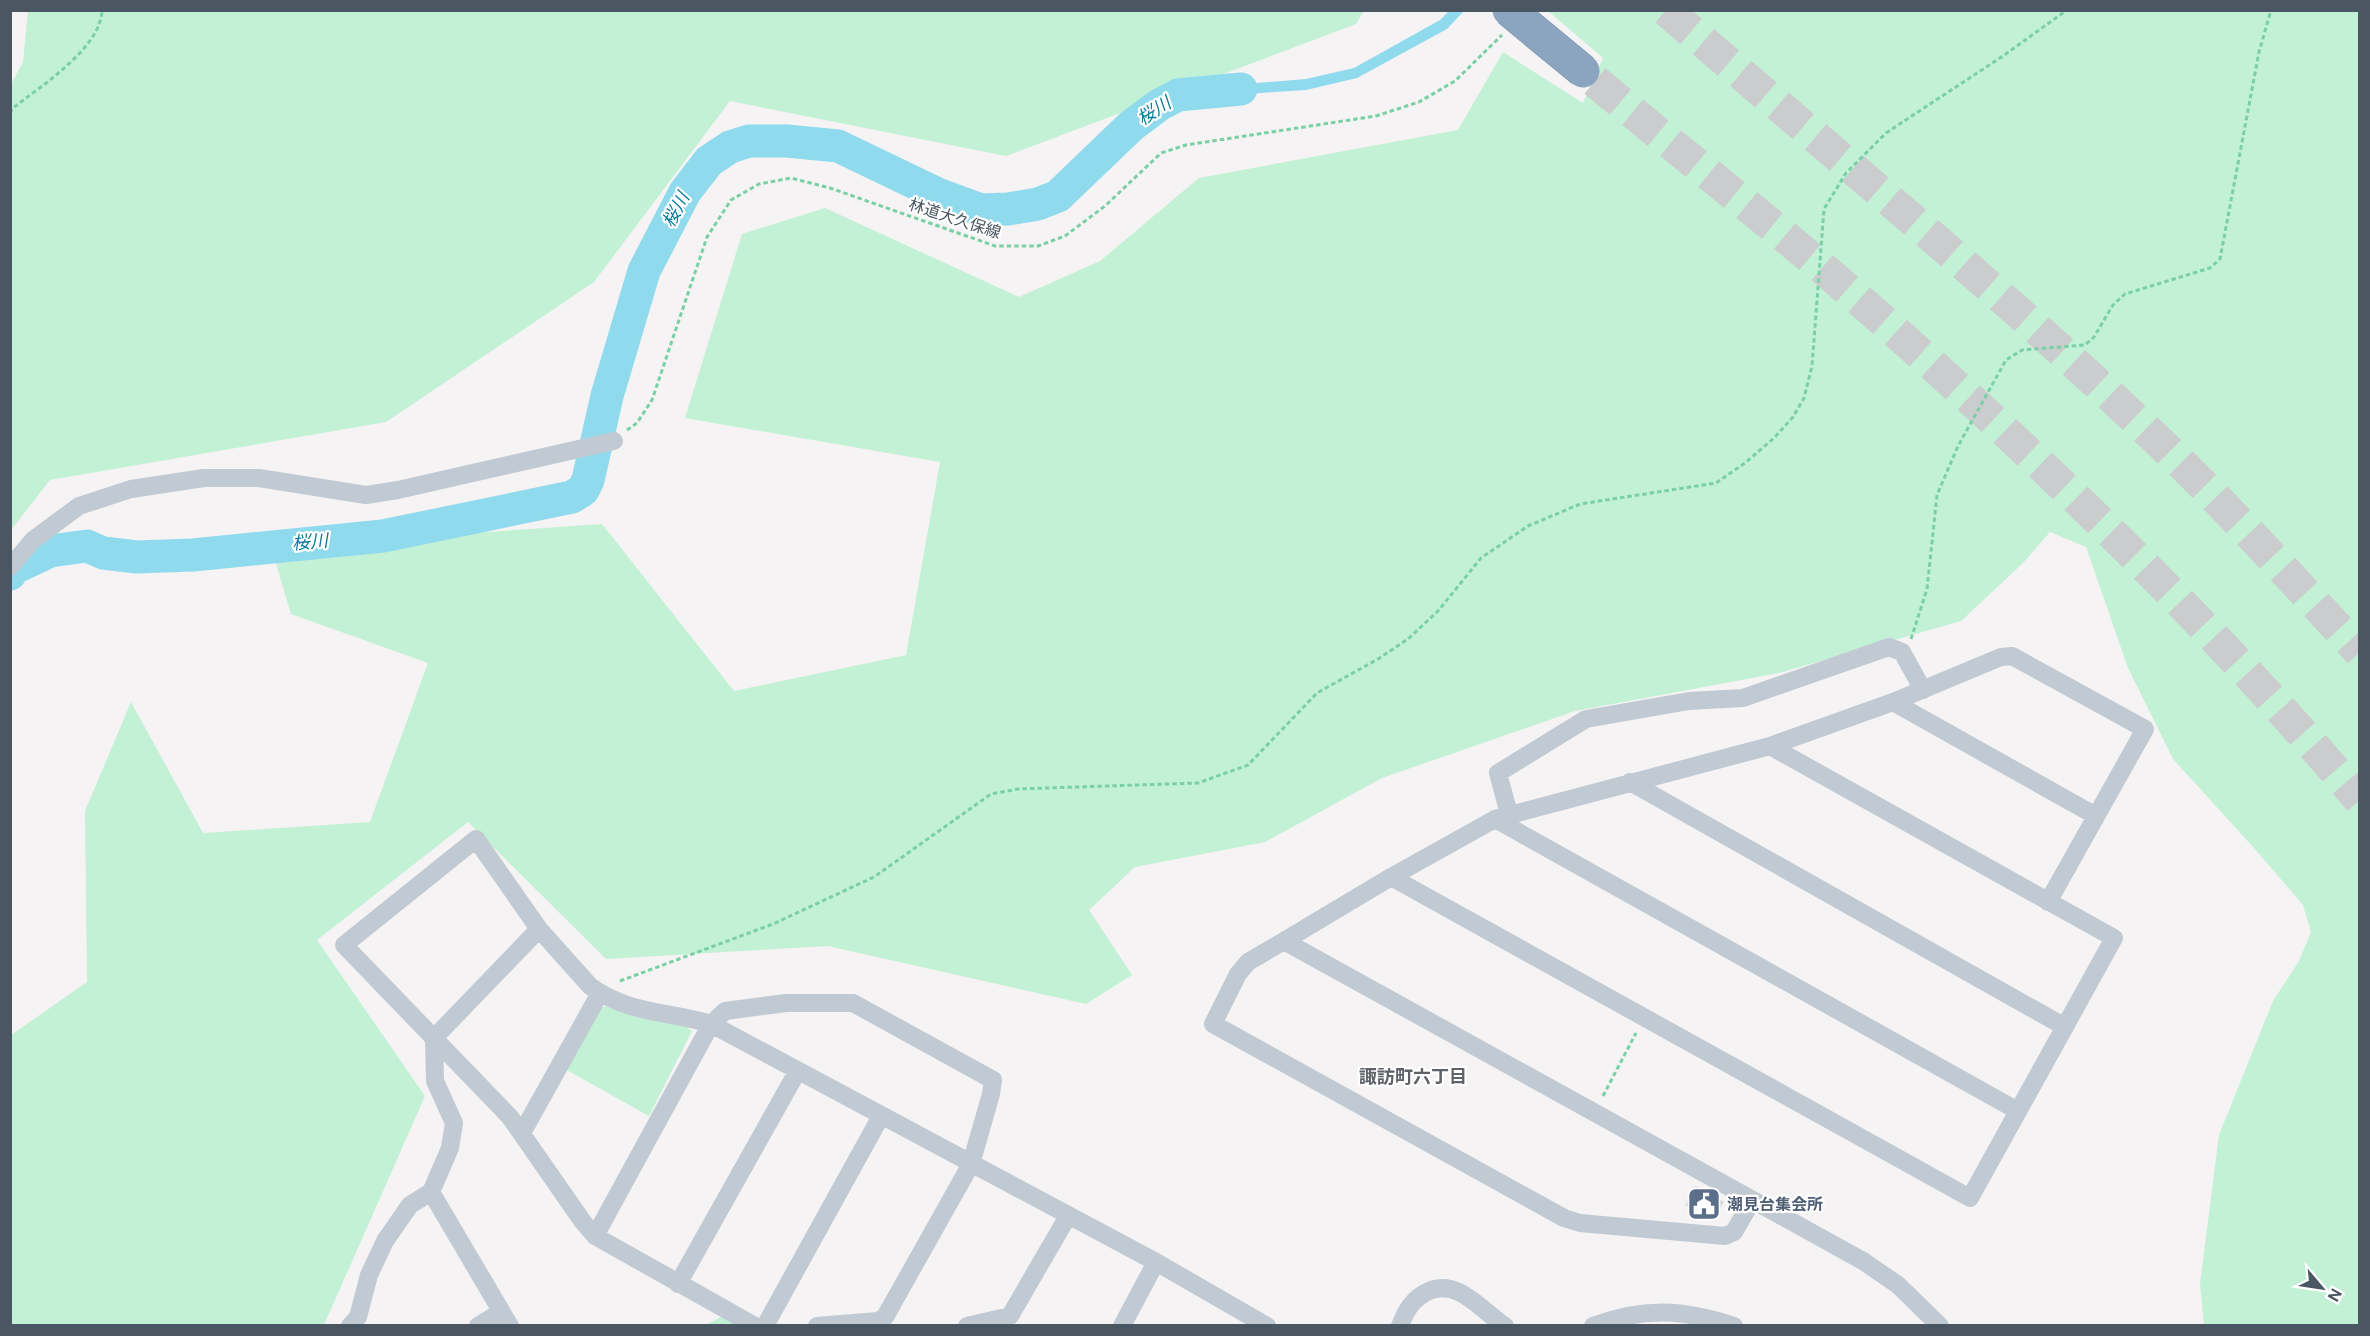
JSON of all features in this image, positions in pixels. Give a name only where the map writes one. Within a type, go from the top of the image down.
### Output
[{"type":"highway","points":[[1507,21],[1583,71]]},
{"type":"street","points":[[10,567],[33,540],[79,506],[131,489],[204,478],[259,478],[366,495],[398,490],[614,441]]},
{"type":"street","points":[[1502,816],[1498,773],[1586,719],[1689,701],[1743,698],[1889,647],[1902,651],[1923,690]]},
{"type":"street","points":[[1752,1201],[1734,1232],[1725,1236],[1580,1223],[1564,1218],[1213,1024],[1238,974],[1248,962],[1391,877],[1502,816],[1770,746],[1893,702],[2001,657],[2012,656],[2145,729],[2048,902]]},
{"type":"street","points":[[1893,702],[2096,816]]},
{"type":"street","points":[[1391,877],[1970,1198],[2114,938],[1770,746]]},
{"type":"street","points":[[1630,782],[2065,1027]]},
{"type":"street","points":[[1502,816],[2018,1111]]},
{"type":"street","points":[[755,1326],[596,1236],[583,1222],[522,1133],[491,1096],[344,945],[476,839],[539,929],[590,986],[600,993],[618,1003],[648,1012],[687,1017],[711,1024],[1156,1262],[1244,1320],[1268,1326]]},
{"type":"street","points":[[350,1326],[358,1317],[369,1275],[385,1241],[410,1205],[431,1192],[450,1148],[454,1124],[435,1081],[434,1038],[539,929]]},
{"type":"street","points":[[1284,941],[1863,1261],[1898,1285],[1940,1326]]},
{"type":"street","points":[[522,1133],[600,993]]},
{"type":"street","points":[[596,1236],[711,1024],[725,1011],[786,1003],[853,1003],[993,1080],[970,1164],[885,1317],[878,1321],[817,1326]]},
{"type":"street","points":[[678,1284],[797,1072]]},
{"type":"street","points":[[765,1326],[881,1116]]},
{"type":"street","points":[[431,1192],[505,1319],[478,1326]]},
{"type":"street","points":[[967,1326],[1007,1321],[1068,1216]]},
{"type":"street","points":[[1122,1326],[1156,1262]]},
{"type":"street","points":[[1400,1326],[1405,1313],[1417,1296],[1436,1287],[1452,1288],[1504,1326]]},
{"type":"street","points":[[1593,1326],[1612,1318],[1651,1311],[1692,1315],[1734,1326]]},
{"type":"path","points":[[10,113],[83,51],[96,30],[102,10]]},
{"type":"path","points":[[620,981],[773,924],[874,877],[991,794],[1018,789],[1198,783],[1248,765],[1317,693],[1378,659],[1408,639],[1438,611],[1481,558],[1528,526],[1580,504],[1716,483],[1745,463],[1774,438],[1793,417],[1803,398],[1812,366],[1824,209],[1846,173],[1886,133],[2004,56],[2067,10]]},
{"type":"path","points":[[1910,644],[1927,589],[1937,495],[1958,446],[2006,360],[2022,350],[2085,345],[2094,337],[2113,305],[2125,294],[2210,268],[2220,259],[2259,52],[2271,10]]},
{"type":"path","name":"林道大久保線","points":[[614,441],[637,423],[652,400],[707,237],[731,200],[759,184],[791,178],[830,188],[995,246],[1038,246],[1065,236],[1105,206],[1161,153],[1186,145],[1376,116],[1419,102],[1455,81],[1507,21]]},
{"type":"path","points":[[1593,1113],[1644,1018]]},
{"type":"green space","points":[[28,10],[1364,11],[1356,24],[1006,156],[730,101],[594,282],[386,422],[50,480],[11,530],[10,86],[23,62]]},
{"type":"green space","points":[[1548,11],[2359,11],[2359,1325],[2204,1325],[2200,1284],[2219,1135],[2273,1001],[2299,961],[2311,932],[2303,905],[2173,759],[2128,668],[2086,547],[2050,532],[2024,562],[1961,621],[1779,673],[1575,711],[1382,778],[1265,842],[1135,867],[1089,910],[1132,975],[1086,1004],[828,946],[606,959],[468,822],[317,940],[425,1096],[324,1325],[11,1326],[11,1035],[87,982],[85,811],[131,702],[203,833],[370,822],[428,663],[291,614],[271,547],[602,524],[734,691],[906,655],[940,462],[685,418],[742,234],[825,208],[1019,297],[1100,261],[1199,178],[1458,130],[1503,52],[1583,103],[1603,58]]},
{"type":"green space","points":[[606,1006],[637,1017],[680,1022],[692,1031],[649,1116],[565,1069],[598,1009]]},
{"type":"green space","points":[[721,1317],[736,1325],[703,1326]]},
{"type":"water","points":[[1449,11],[1464,11],[1447,29],[1357,78],[1306,90],[1198,97],[1194,88],[1306,79],[1354,68],[1440,20]]},
{"type":"building","name":"潮見台集会所","points":[[1696,1187],[1723,1202],[1713,1219],[1686,1205]]},
{"type":"waterway","name":"桜川","points":[[10,574],[12,569],[50,551],[87,546],[103,553],[137,557],[193,555],[383,536],[572,497],[583,490],[588,480],[607,396],[644,271],[685,192],[709,161],[730,147],[749,141],[787,141],[838,146],[940,195],[981,210],[1008,209],[1038,204],[1058,196],[1131,126],[1159,105],[1178,95],[1241,89]]},
{"type":"tunnel","points":[[1666,10],[1910,218],[2090,377],[2203,486],[2360,652]]},
{"type":"tunnel","points":[[1595,81],[1840,283],[1977,405],[2175,596],[2300,731],[2360,800]]},
{"type":"place","name":"潮見台集会所","points":[[1704,1204]]},
{"type":"district","name":"諏訪町六丁目","points":[[1413,1077]]}]
